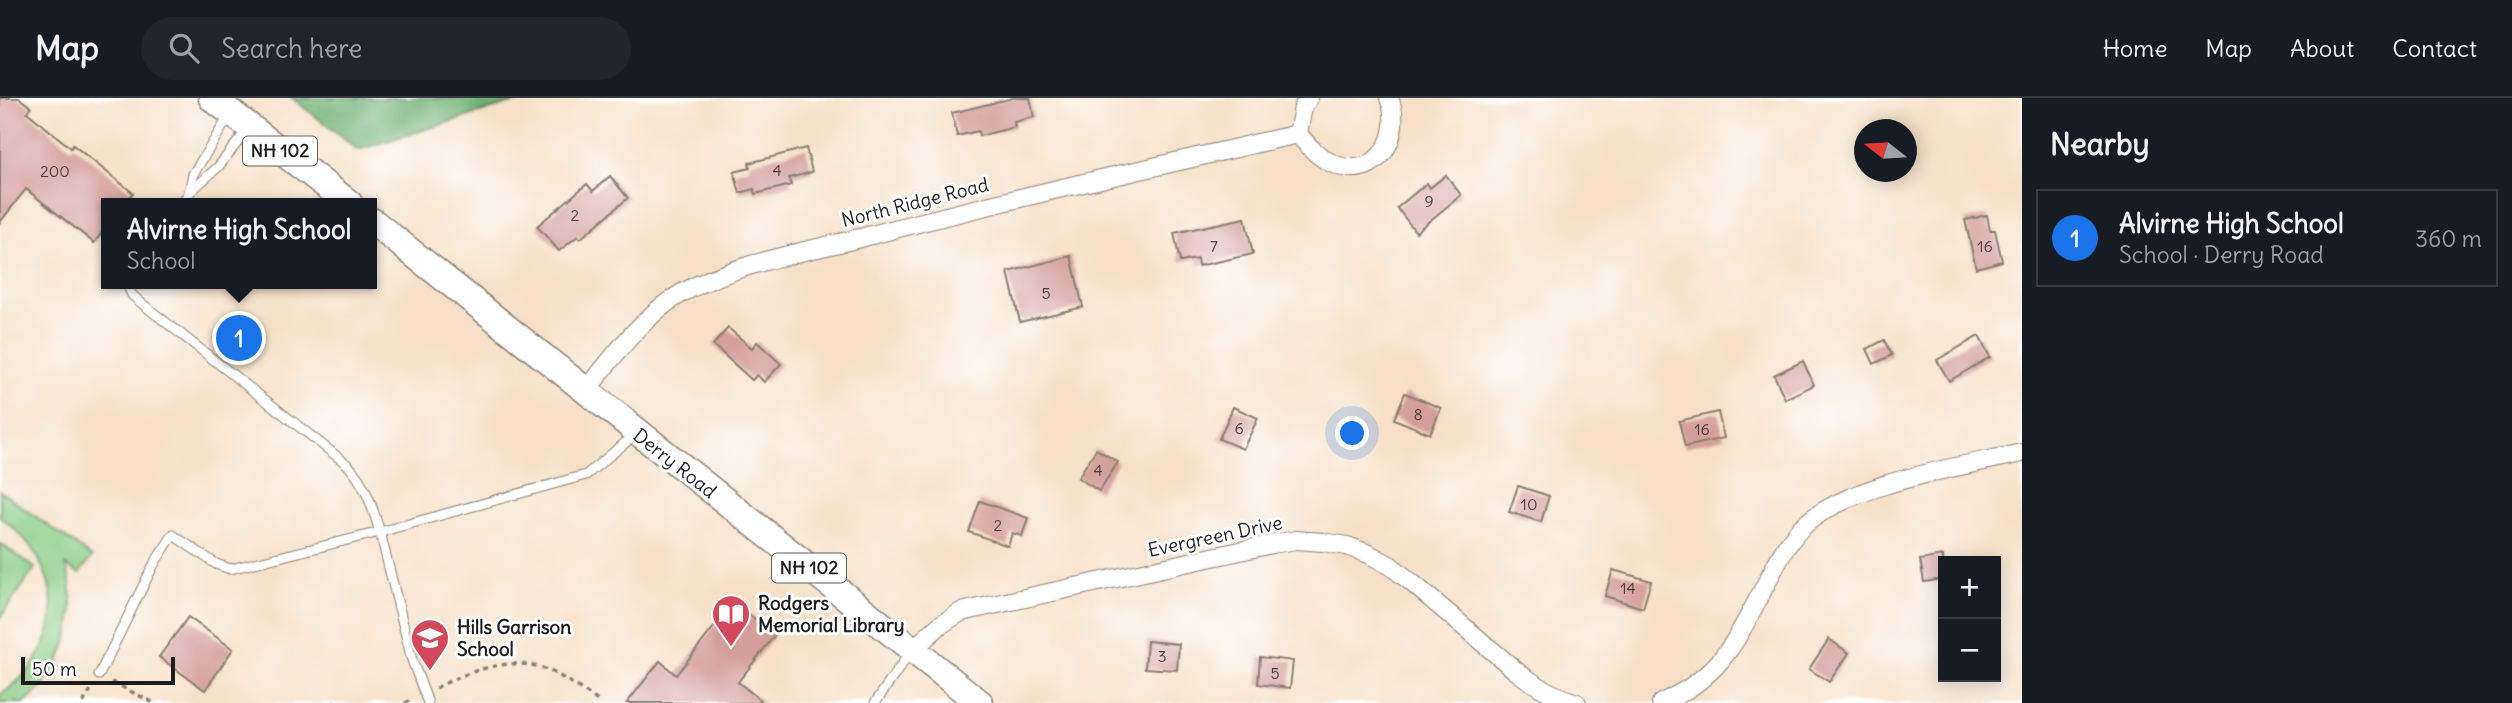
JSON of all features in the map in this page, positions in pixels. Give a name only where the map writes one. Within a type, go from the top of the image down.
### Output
[{"type":"main road","name":"NH 102","points":[[231,113],[342,198]]},
{"type":"main road","name":"Derry Road","points":[[377,225],[980,703]]},
{"type":"street","points":[[1309,98],[1303,107],[1298,134],[1308,147],[1338,166],[1352,168],[1377,159],[1387,149],[1394,132],[1395,116],[1390,98]]},
{"type":"street","name":"North Ridge Road","points":[[586,391],[659,309],[679,295],[723,274],[977,207],[1298,134]]},
{"type":"street","points":[[1661,703],[1685,693],[1711,672],[1734,644],[1783,551],[1803,527],[1828,510],[1886,483],[2022,453]]},
{"type":"street","name":"Evergreen Drive","points":[[912,650],[940,625],[961,612],[1272,544],[1323,542],[1347,546],[1391,566],[1526,678],[1562,699],[1577,703]]},
{"type":"lane","points":[[189,193],[193,174],[231,113]]},
{"type":"lane","points":[[186,198],[218,167],[231,113]]},
{"type":"lane","points":[[129,289],[140,302],[348,465],[361,480],[380,532],[412,660],[426,699]]},
{"type":"lane","points":[[99,675],[154,564],[173,535],[216,564],[230,569],[380,532],[586,475],[638,433]]},
{"type":"lane","points":[[874,703],[912,650]]},
{"type":"path","points":[[405,703],[426,699],[459,675],[504,665],[525,664],[544,668],[601,703]]},
{"type":"path","points":[[99,675],[154,703]]},
{"type":"green space","points":[[292,98],[529,98],[358,150]]},
{"type":"green space","points":[[0,491],[92,557],[79,574],[66,565],[72,604],[67,640],[51,674],[25,703],[0,703],[0,695],[23,676],[40,654],[49,631],[52,606],[48,582],[38,558],[22,537],[0,517]]},
{"type":"green space","points":[[0,543],[35,568],[0,618]]},
{"type":"building","points":[[0,98],[19,98],[31,107],[27,112],[133,193],[129,198],[101,198],[101,234],[94,243],[26,189],[0,222]]},
{"type":"building","points":[[1013,98],[1030,98],[1034,117],[1014,122],[1015,127],[979,136],[978,131],[957,136],[952,113]]},
{"type":"building","points":[[806,148],[812,172],[789,178],[791,185],[755,194],[754,189],[740,193],[734,172],[750,168],[749,163]]},
{"type":"building","points":[[1446,175],[1461,195],[1416,232],[1397,208],[1427,183],[1430,188]]},
{"type":"building","points":[[610,176],[628,198],[580,239],[578,236],[559,251],[537,226],[587,184],[593,191]]},
{"type":"building","points":[[1987,215],[1990,230],[1995,230],[2002,261],[1976,268],[1965,220]]},
{"type":"building","points":[[1245,218],[1253,254],[1198,266],[1197,259],[1180,262],[1174,233]]},
{"type":"building","points":[[1071,256],[1083,307],[1020,322],[1008,272]]},
{"type":"building","points":[[728,328],[752,348],[757,342],[781,364],[764,382],[757,375],[752,380],[713,345]]},
{"type":"building","points":[[1979,336],[1990,357],[1949,381],[1937,360]]},
{"type":"building","points":[[1884,340],[1892,355],[1874,364],[1867,349]]},
{"type":"building","points":[[1803,361],[1814,385],[1785,399],[1774,375]]},
{"type":"building","points":[[1405,393],[1441,408],[1430,434],[1394,419]]},
{"type":"building","points":[[1233,407],[1258,418],[1243,449],[1219,439]]},
{"type":"building","points":[[1718,412],[1724,438],[1685,447],[1679,421]]},
{"type":"building","points":[[1096,449],[1118,462],[1099,491],[1078,478]]},
{"type":"building","points":[[1518,486],[1549,496],[1541,522],[1509,512]]},
{"type":"building","points":[[980,501],[1028,518],[1022,536],[1012,533],[1008,546],[969,532]]},
{"type":"building","points":[[1938,557],[1938,580],[1924,582],[1920,560]]},
{"type":"building","points":[[1613,570],[1651,581],[1643,608],[1605,596]]},
{"type":"building","name":"Rodgers Memorial Library","points":[[734,602],[775,635],[738,682],[764,703],[627,703],[660,661],[676,675]]},
{"type":"building","points":[[188,617],[233,649],[205,690],[159,657]]},
{"type":"building","points":[[1829,639],[1849,653],[1829,682],[1809,669]]},
{"type":"building","points":[[1147,641],[1179,644],[1177,670],[1145,668]]},
{"type":"building","points":[[1260,657],[1293,661],[1290,688],[1258,684]]},
{"type":"place","name":"Alvirne High School","points":[[239,338]]},
{"type":"place","name":"Rodgers Memorial Library","points":[[731,648]]},
{"type":"place","name":"Hills Garrison School","points":[[430,672]]}]
